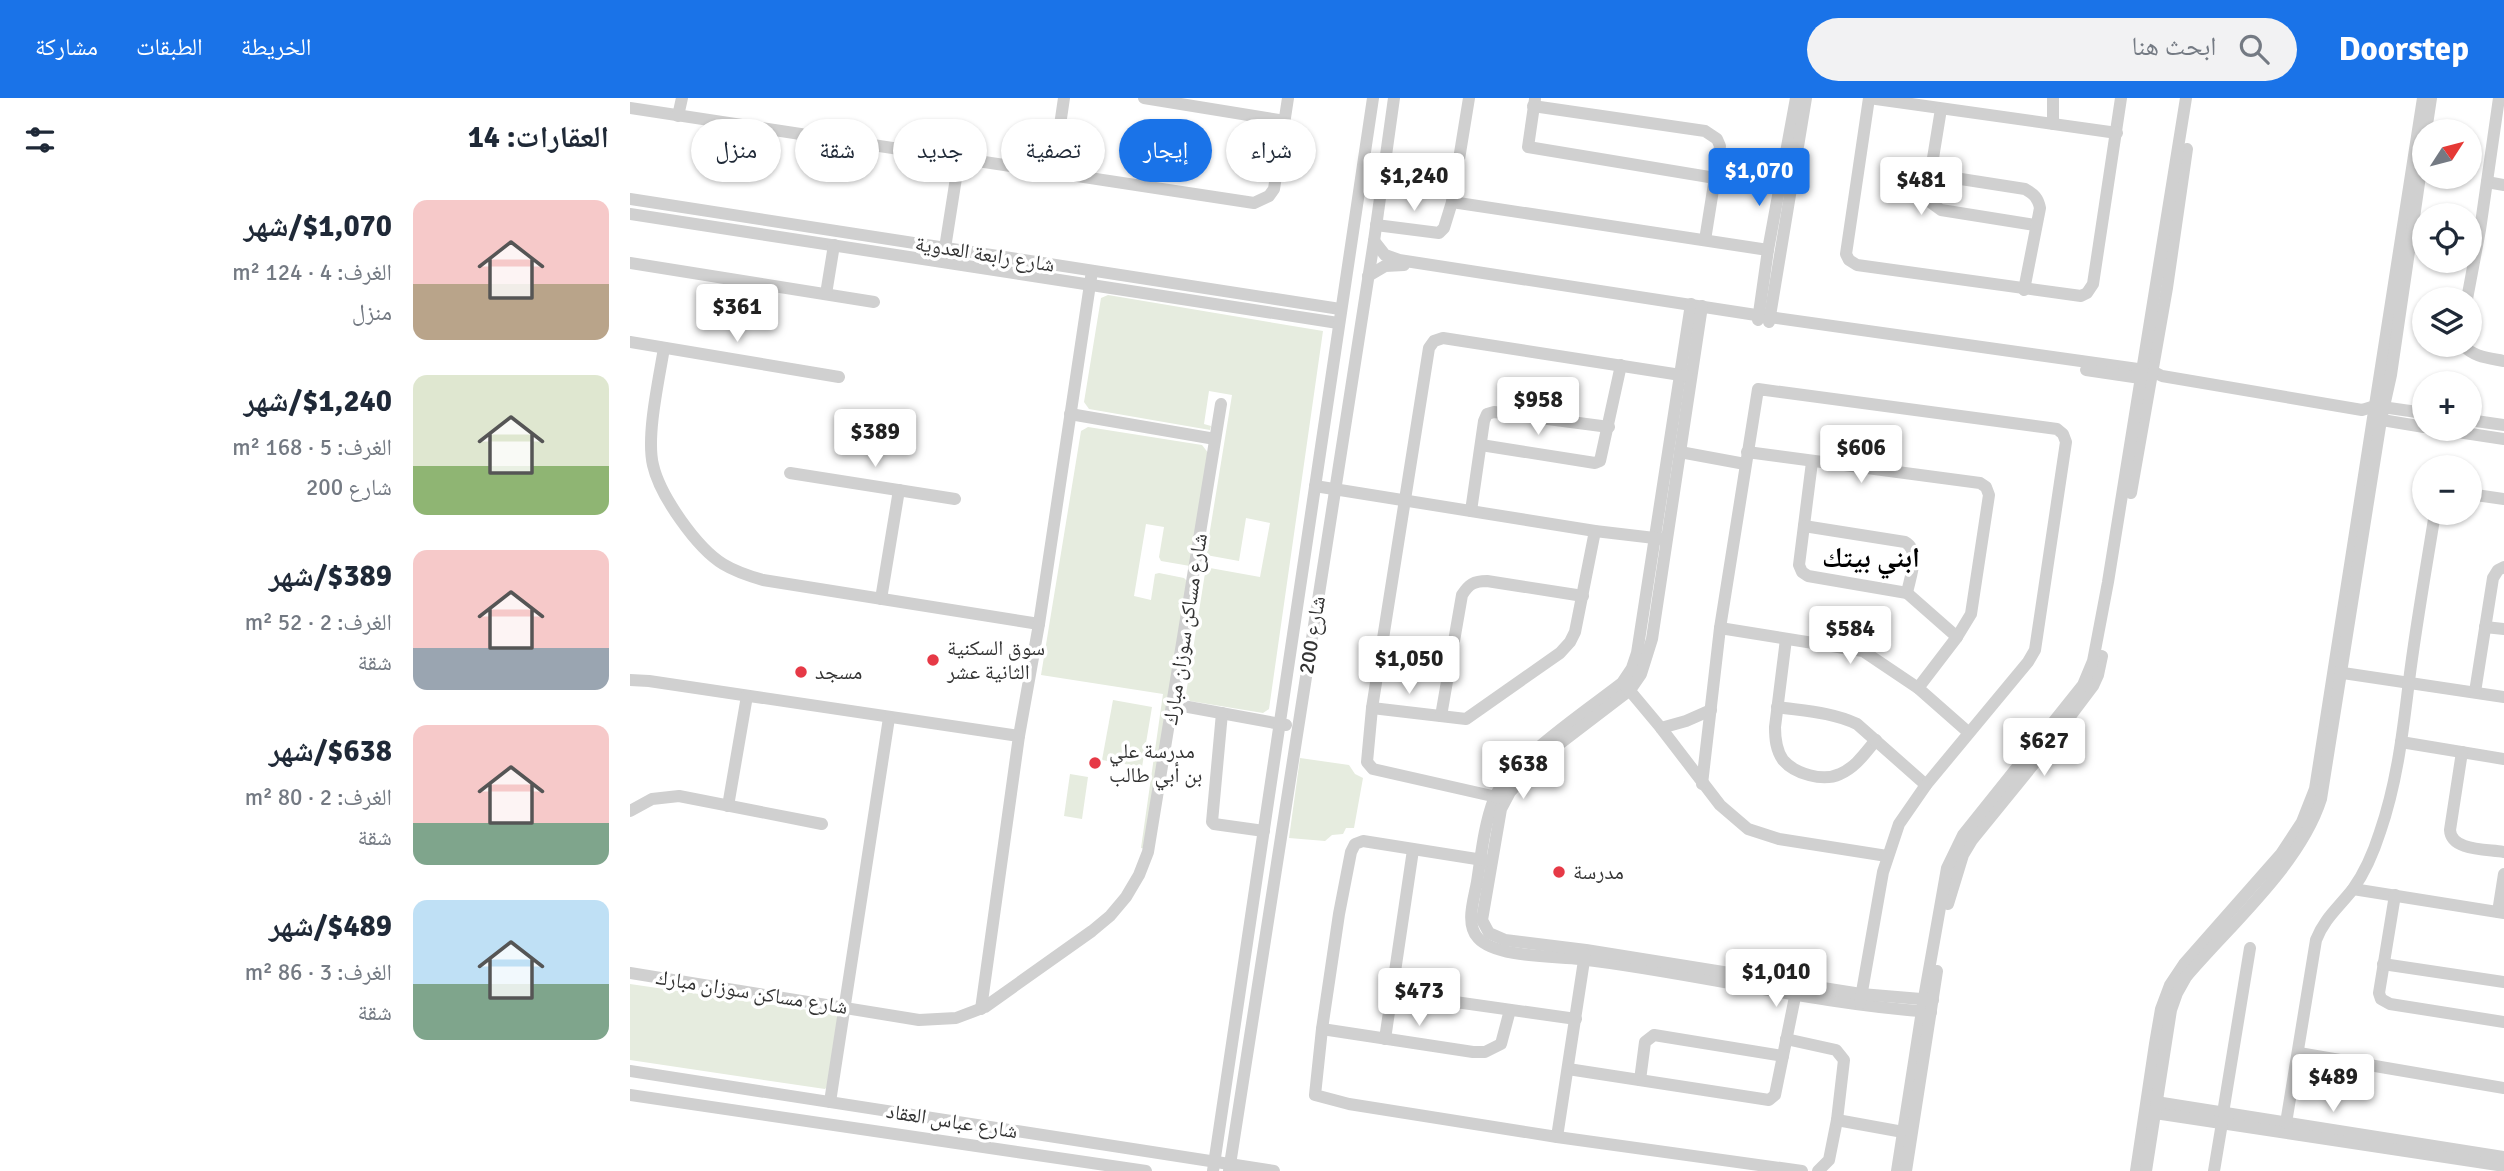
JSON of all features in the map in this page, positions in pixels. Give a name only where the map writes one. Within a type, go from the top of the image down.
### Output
[{"type":"street","points":[[678,116],[682,98]]},
{"type":"street","points":[[1061,119],[1064,98]]},
{"type":"street","points":[[1144,98],[1205,103],[1276,119]]},
{"type":"street","points":[[1285,119],[1288,98]]},
{"type":"street","name":"شارع 200","points":[[1214,1166],[1373,98]]},
{"type":"street","name":"شارع 200","points":[[1230,1167],[1394,98]]},
{"type":"street","points":[[1376,225],[1439,233],[1444,228],[1452,202],[1469,98]]},
{"type":"street","points":[[1764,318],[1768,250],[1796,98]]},
{"type":"street","points":[[1764,318],[1806,98]]},
{"type":"street","points":[[2117,134],[1869,98],[1846,254],[1849,260],[1857,265],[2024,290],[2081,296],[2087,293],[2093,284],[2117,134],[2121,98]]},
{"type":"street","points":[[2053,98],[2053,124]]},
{"type":"street","points":[[2150,375],[2186,98]]},
{"type":"street","points":[[1898,1171],[1903,1132],[1948,900],[1963,855],[2037,752],[2093,687],[2098,675],[2167,288],[2193,98]]},
{"type":"street","points":[[2325,756],[2343,673],[2423,98]]},
{"type":"street","points":[[2428,119],[2431,98]]},
{"type":"street","points":[[2469,287],[2499,98]]},
{"type":"street","points":[[1705,240],[1720,146],[1717,139],[1705,131],[1534,102],[1528,147],[1714,178]]},
{"type":"street","points":[[630,108],[893,149]]},
{"type":"street","points":[[1941,109],[1929,174],[1927,195],[1930,202],[1941,210],[2035,225]]},
{"type":"street","points":[[1367,142],[1387,145]]},
{"type":"street","points":[[1929,174],[2025,189],[2038,200],[2040,208],[2024,290]]},
{"type":"street","points":[[1105,181],[1254,203],[1269,196],[1275,182]]},
{"type":"street","points":[[945,248],[955,182]]},
{"type":"street","points":[[2487,182],[2504,185]]},
{"type":"street","points":[[2136,1171],[2160,1045],[2181,985],[2282,867],[2309,826],[2321,799],[2325,756],[2378,413],[2417,189]]},
{"type":"street","name":"شارع رابعة العدوية","points":[[630,199],[1340,309]]},
{"type":"street","points":[[1452,202],[1768,250]]},
{"type":"street","name":"شارع رابعة العدوية","points":[[630,214],[1338,323]]},
{"type":"street","points":[[1374,242],[1385,255],[1399,260],[1697,308]]},
{"type":"street","points":[[826,294],[834,245]]},
{"type":"street","points":[[630,263],[874,302]]},
{"type":"street","points":[[1368,276],[1385,266],[1398,264],[2150,375],[2362,410],[2412,423]]},
{"type":"street","points":[[981,1009],[1019,736],[1039,624],[1092,271]]},
{"type":"street","points":[[1307,319],[1309,304]]},
{"type":"street","points":[[1697,308],[1661,539],[1652,639],[1641,674],[1541,758],[1500,798],[1485,861],[1482,920],[1489,933],[1505,940],[1860,999],[1927,1005]]},
{"type":"street","points":[[1500,798],[1368,766],[1367,762],[1372,708],[1429,348],[1434,341],[1443,338],[1686,375]]},
{"type":"street","points":[[630,342],[839,377]]},
{"type":"street","points":[[663,348],[651,440],[653,464],[670,502],[700,542],[721,563],[748,576],[1039,624]]},
{"type":"street","points":[[2482,356],[2504,361]]},
{"type":"street","points":[[1480,445],[1595,463],[1602,457],[1621,365]]},
{"type":"street","points":[[1661,539],[1680,452],[1686,375]]},
{"type":"street","points":[[1702,784],[1720,628],[1759,388],[2057,429],[2063,434],[2066,442],[2035,650],[1926,785],[1899,824],[1887,856],[1860,999]]},
{"type":"street","name":"شارع مساكن سوزان مبارك","points":[[630,973],[928,1020],[956,1018],[981,1009],[1101,924],[1119,907],[1133,887],[1149,852],[1221,404]]},
{"type":"street","points":[[1471,511],[1487,414],[1494,412],[1609,428]]},
{"type":"street","points":[[2378,413],[2412,413]]},
{"type":"street","points":[[1070,414],[1215,439]]},
{"type":"street","points":[[2482,425],[2502,432]]},
{"type":"street","points":[[2482,431],[2502,432]]},
{"type":"street","points":[[1680,452],[1812,462],[1980,483],[1986,487],[1989,495],[1974,603],[1957,637],[1918,688]]},
{"type":"street","points":[[1812,462],[1799,565],[1802,572],[1808,576],[1907,593],[1957,637]]},
{"type":"street","points":[[790,472],[955,499]]},
{"type":"street","points":[[1315,486],[1661,539]]},
{"type":"street","points":[[881,599],[899,490]]},
{"type":"street","points":[[2482,496],[2504,499]]},
{"type":"street","points":[[2286,1123],[2316,940],[2328,917],[2353,889],[2375,846],[2386,814],[2401,742],[2433,525]]},
{"type":"street","points":[[1804,526],[1905,542],[1911,546],[1914,553],[1907,593]]},
{"type":"street","points":[[1372,708],[1460,720],[1470,717],[1560,653],[1575,632],[1595,531]]},
{"type":"street","points":[[2475,692],[2493,578],[2498,570],[2504,567]]},
{"type":"street","points":[[1441,716],[1462,595],[1469,585],[1477,581],[1487,581],[1583,596]]},
{"type":"street","points":[[2485,627],[2504,629]]},
{"type":"street","points":[[1720,628],[1863,651],[1918,688],[1968,732]]},
{"type":"street","points":[[1786,639],[1775,727],[1778,751],[1784,761],[1811,775],[1829,777],[1843,773],[1855,765],[1876,740]]},
{"type":"street","points":[[2343,673],[2504,696]]},
{"type":"street","points":[[630,680],[1019,736]]},
{"type":"street","points":[[1626,687],[1661,728],[1702,784],[1733,819],[1748,830],[1764,836],[1887,856]]},
{"type":"street","points":[[728,806],[747,696]]},
{"type":"street","points":[[1172,704],[1298,727]]},
{"type":"street","points":[[1777,707],[1843,718],[1857,724],[1926,785]]},
{"type":"street","points":[[1661,728],[1711,710]]},
{"type":"street","points":[[1222,713],[1212,822],[1264,831]]},
{"type":"street","points":[[830,1102],[889,718]]},
{"type":"street","points":[[2401,742],[2504,759]]},
{"type":"street","points":[[2462,752],[2451,838],[2457,843],[2504,852]]},
{"type":"street","points":[[630,811],[652,799],[670,796],[822,824]]},
{"type":"street","points":[[1485,861],[1363,841],[1352,848],[1322,1029],[1314,1091],[1317,1097],[1759,1168],[1802,1171]]},
{"type":"street","points":[[1385,1039],[1413,850]]},
{"type":"street","points":[[2353,889],[2501,912],[2504,874]]},
{"type":"street","points":[[2395,895],[2379,993],[2387,1003],[2504,1022]]},
{"type":"street","points":[[2214,1171],[2250,947]]},
{"type":"street","points":[[1557,1137],[1585,955]]},
{"type":"street","points":[[2383,964],[2504,982]]},
{"type":"street","points":[[1568,1069],[1769,1100],[1775,1095],[1797,989]]},
{"type":"street","points":[[1392,993],[1576,1020]]},
{"type":"street","points":[[1906,1171],[1927,1005]]},
{"type":"street","points":[[1322,1029],[1433,1047],[1485,1052],[1501,1045],[1510,1010]]},
{"type":"street","points":[[1640,1080],[1645,1042],[1654,1035],[1783,1056]]},
{"type":"street","points":[[1786,1040],[1836,1050],[1842,1055],[1837,1120],[1829,1160],[1818,1171]]},
{"type":"street","points":[[2146,1171],[2156,1108],[2160,1045]]},
{"type":"street","points":[[2299,1053],[2504,1088]]},
{"type":"street","name":"شارع عباس العقاد","points":[[630,1071],[1156,1153],[1214,1166],[1274,1171]]},
{"type":"street","name":"شارع عباس العقاد","points":[[630,1095],[1146,1171]]},
{"type":"street","points":[[2156,1108],[2504,1166]]},
{"type":"street","points":[[2222,1118],[2286,1123],[2309,1132],[2504,1157]]},
{"type":"street","points":[[1837,1120],[1903,1132]]},
{"type":"street","points":[[1154,1171],[1156,1153]]},
{"type":"shaded area","points":[[1108,295],[1323,331],[1269,709],[1263,713],[1190,701],[1186,694],[1205,573],[1210,568],[1260,577],[1270,523],[1246,518],[1239,561],[1206,555],[1232,395],[1209,391],[1204,424],[1211,426],[1210,430],[1089,409],[1084,402],[1101,298]]},
{"type":"shaded area","points":[[1088,427],[1202,445],[1209,454],[1190,566],[1161,561],[1159,557],[1164,527],[1146,524],[1134,596],[1151,600],[1155,574],[1184,578],[1187,581],[1148,849],[1141,848],[1163,694],[1041,675],[1081,431]]},
{"type":"shaded area","points":[[1113,700],[1152,707],[1142,767],[1102,760]]},
{"type":"shaded area","points":[[1300,758],[1349,765],[1355,774],[1363,778],[1354,828],[1346,828],[1343,834],[1332,835],[1325,841],[1289,838]]},
{"type":"shaded area","points":[[1070,774],[1088,777],[1082,819],[1064,816]]},
{"type":"shaded area","points":[[630,984],[836,1014],[839,1019],[829,1085],[825,1089],[630,1060]]},
{"type":"place","name":"سوق السكنية الثانية عشر","points":[[933,660]]},
{"type":"place","name":"مسجد","points":[[801,672]]},
{"type":"place","name":"مدرسة علي بن أبي طالب","points":[[1095,763]]},
{"type":"place","name":"مدرسة","points":[[1559,872]]},
{"type":"district","name":"ابني بيتك","points":[[1871,558]]}]
